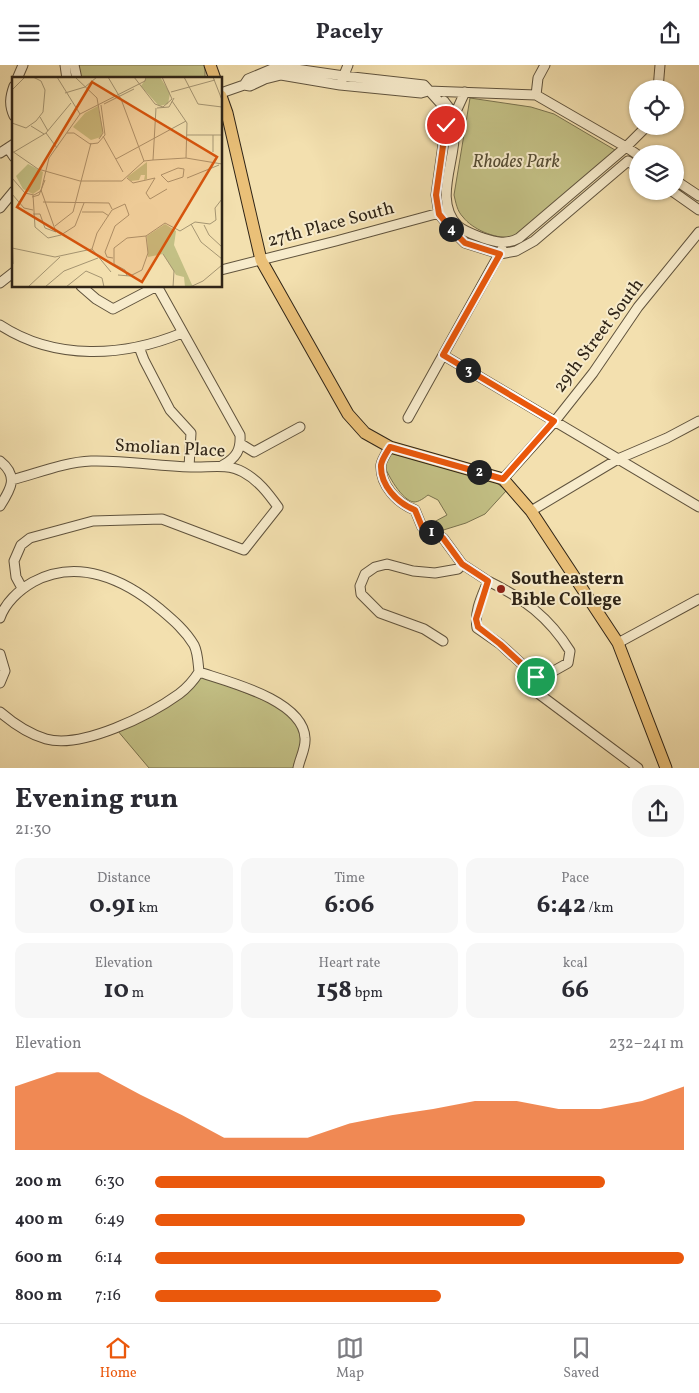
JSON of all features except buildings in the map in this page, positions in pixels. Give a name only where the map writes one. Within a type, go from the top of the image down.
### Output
[{"type":"main road","points":[[210,65],[214,77]]},
{"type":"main road","points":[[222,97],[261,260],[348,414],[365,433],[390,447],[503,479],[531,511],[618,643],[666,768]]},
{"type":"street","points":[[18,77],[23,65]]},
{"type":"street","points":[[342,81],[348,65]]},
{"type":"street","points":[[536,95],[538,78],[545,65]]},
{"type":"street","points":[[659,80],[660,65]]},
{"type":"street","points":[[222,94],[244,85],[248,79],[272,69],[289,68],[342,81],[424,85],[443,106],[447,116],[436,195],[439,214],[465,243],[500,254],[516,251],[534,241],[628,161],[626,147]]},
{"type":"street","points":[[428,91],[536,95],[629,149]]},
{"type":"street","points":[[428,91],[443,99],[454,116],[455,129],[446,197],[448,210],[458,225],[470,233],[496,243],[513,242],[519,238],[638,135]]},
{"type":"street","points":[[12,92],[10,98],[12,111]]},
{"type":"street","points":[[454,116],[465,92]]},
{"type":"street","points":[[684,186],[699,196]]},
{"type":"street","points":[[0,209],[12,194]]},
{"type":"street","points":[[684,199],[699,210]]},
{"type":"street","name":"27th Place South","points":[[222,270],[439,214],[448,210]]},
{"type":"street","name":"29th Street South","points":[[503,479],[593,373],[638,307],[699,232]]},
{"type":"street","points":[[408,418],[505,242]]},
{"type":"street","points":[[0,283],[12,274]]},
{"type":"street","points":[[81,287],[96,299],[114,309],[155,287]]},
{"type":"street","points":[[158,287],[240,435],[241,444],[235,457],[223,465]]},
{"type":"street","points":[[0,325],[13,334],[63,350],[98,353],[139,347],[163,341],[182,333]]},
{"type":"street","points":[[139,347],[170,410],[191,433],[189,467]]},
{"type":"street","points":[[443,355],[699,507]]},
{"type":"street","points":[[531,511],[618,459],[667,438],[699,421]]},
{"type":"street","points":[[241,444],[254,452],[300,427]]},
{"type":"street","points":[[390,447],[381,463],[384,484],[392,495],[407,507],[415,510],[422,527],[443,538],[460,567],[513,593],[539,612],[560,634],[570,651],[568,663],[552,673],[536,677],[478,627],[476,619],[488,581]]},
{"type":"street","points":[[0,461],[9,470],[12,480],[10,491],[0,506]]},
{"type":"street","name":"Smolian Place","points":[[12,480],[71,464],[90,461],[213,468],[223,465],[242,472],[253,479],[267,490],[278,507],[244,550],[162,519],[93,521],[30,539],[21,545],[14,561],[16,577],[22,588]]},
{"type":"street","points":[[443,641],[424,629],[380,613],[361,594],[360,586],[364,574],[375,567],[387,564],[413,571],[435,573],[460,567]]},
{"type":"street","points":[[0,618],[3,609],[22,588],[38,579],[69,571],[106,577],[128,585],[184,630],[195,647],[199,671],[192,683],[180,694],[133,720],[100,734],[71,741],[47,739],[18,727],[0,712]]},
{"type":"street","points":[[618,643],[699,599]]},
{"type":"street","points":[[0,654],[4,671],[0,683]]},
{"type":"street","points":[[199,671],[250,688],[282,705],[297,717],[303,727],[305,737],[305,745],[298,768]]},
{"type":"street","points":[[539,694],[638,768]]},
{"type":"green space","points":[[79,65],[205,65],[205,77],[81,77]]},
{"type":"green space","name":"Rhodes Park","points":[[470,98],[531,107],[554,114],[615,150],[524,231],[512,237],[491,235],[467,221],[459,212],[454,195]]},
{"type":"green space","points":[[392,449],[469,470],[497,483],[506,491],[485,514],[466,523],[437,532],[424,523],[434,522],[447,515],[438,500],[428,495],[420,501],[414,502],[400,492],[384,464]]},
{"type":"green space","points":[[202,675],[283,708],[296,719],[303,744],[294,768],[149,768],[117,730]]},
{"type":"place","name":"Southeastern Bible College","points":[[501,589]]},
{"type":"route","points":[[446,125],[436,195],[439,214],[465,243],[500,254],[443,355],[554,421],[503,479],[390,447],[381,463],[384,484],[392,495],[407,507],[415,510],[422,527],[443,538],[462,564],[488,581],[476,619],[478,627],[536,677]]}]
